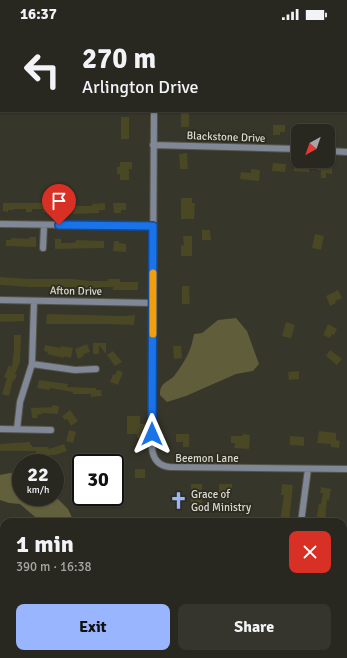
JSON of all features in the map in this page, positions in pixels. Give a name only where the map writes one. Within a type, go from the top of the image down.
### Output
[{"type":"street","name":"Beemon Lane","points":[[154,112],[152,448],[154,456],[158,463],[170,468],[347,469]]},
{"type":"street","name":"Blackstone Drive","points":[[153,145],[291,149]]},
{"type":"street","points":[[335,151],[347,152]]},
{"type":"street","points":[[0,224],[153,226]]},
{"type":"street","points":[[43,248],[44,225]]},
{"type":"street","name":"Afton Drive","points":[[0,300],[153,303]]},
{"type":"street","points":[[17,429],[20,402],[32,364],[34,301]]},
{"type":"street","points":[[32,364],[75,370],[96,369]]},
{"type":"street","points":[[0,429],[50,430]]},
{"type":"street","points":[[302,518],[308,469]]},
{"type":"shaded area","points":[[236,318],[247,331],[259,364],[253,371],[236,374],[186,396],[167,402],[160,395],[162,385],[174,376],[180,368],[190,349],[194,334],[202,333],[218,320]]},
{"type":"shaded area","points":[[12,473],[12,503],[0,500],[0,475]]},
{"type":"shaded area","points":[[64,505],[68,509],[72,518],[36,518],[22,506]]},
{"type":"building","points":[[181,113],[189,113],[189,127],[181,127]]},
{"type":"building","points":[[121,117],[129,117],[129,139],[121,139]]},
{"type":"building","points":[[273,125],[285,125],[285,132],[280,132],[280,135],[273,135]]},
{"type":"building","points":[[187,153],[188,169],[180,169],[179,154]]},
{"type":"building","points":[[120,162],[132,162],[132,169],[129,169],[129,180],[120,180],[120,174],[117,174],[117,167],[120,167]]},
{"type":"building","points":[[273,163],[286,164],[285,172],[272,171]]},
{"type":"building","points":[[294,168],[309,168],[309,172],[294,171]]},
{"type":"building","points":[[317,168],[332,168],[332,174],[326,173],[326,178],[321,178],[321,170],[317,170]]},
{"type":"building","points":[[251,169],[260,170],[259,181],[240,179],[241,172],[251,173]]},
{"type":"building","points":[[181,198],[192,198],[192,203],[195,203],[194,219],[181,219]]},
{"type":"building","points":[[54,201],[66,202],[65,212],[58,212],[58,210],[49,209],[49,213],[43,212],[43,209],[32,209],[32,212],[26,212],[26,209],[8,210],[8,212],[3,211],[3,203],[53,203]]},
{"type":"building","points":[[105,203],[105,210],[99,210],[99,213],[73,214],[74,206],[92,206],[92,204]]},
{"type":"building","points":[[113,203],[126,203],[126,210],[121,210],[121,213],[114,213]]},
{"type":"building","points":[[202,230],[210,230],[211,240],[202,240]]},
{"type":"building","points":[[315,234],[324,236],[321,250],[312,248]]},
{"type":"building","points":[[183,236],[192,236],[192,256],[181,256],[181,246],[184,245]]},
{"type":"building","points":[[29,237],[36,237],[36,247],[6,246],[6,240],[11,240],[11,238],[29,239]]},
{"type":"building","points":[[55,239],[61,239],[61,243],[72,243],[76,242],[76,240],[104,241],[104,248],[55,249]]},
{"type":"building","points":[[114,241],[119,241],[119,243],[126,244],[126,252],[113,251]]},
{"type":"building","points":[[0,277],[28,279],[73,279],[90,281],[120,279],[120,282],[138,282],[138,290],[113,290],[113,287],[100,287],[100,289],[94,289],[78,287],[31,287],[0,285]]},
{"type":"building","points":[[182,286],[189,286],[190,304],[182,304]]},
{"type":"building","points":[[338,290],[342,298],[335,301],[336,303],[330,306],[326,296]]},
{"type":"building","points":[[0,314],[24,314],[24,321],[0,322]]},
{"type":"building","points":[[47,314],[135,315],[134,325],[46,324]]},
{"type":"building","points":[[286,322],[295,325],[291,338],[282,336]]},
{"type":"building","points":[[328,324],[337,329],[334,335],[332,334],[330,338],[323,335]]},
{"type":"building","points":[[14,335],[21,335],[20,362],[9,396],[2,394],[7,378],[4,377],[9,365],[12,367]]},
{"type":"building","points":[[93,343],[106,343],[106,354],[99,345],[99,354],[93,354]]},
{"type":"building","points":[[87,344],[90,352],[83,354],[84,356],[78,359],[75,349]]},
{"type":"building","points":[[45,345],[60,348],[61,346],[73,348],[71,358],[47,354],[48,352],[44,351]]},
{"type":"building","points":[[173,346],[181,346],[182,358],[174,359]]},
{"type":"building","points":[[330,350],[342,359],[337,365],[326,356]]},
{"type":"building","points":[[113,351],[122,362],[115,366],[107,355]]},
{"type":"building","points":[[117,370],[123,372],[118,385],[110,382],[113,374],[115,375]]},
{"type":"building","points":[[299,371],[299,379],[289,380],[288,372]]},
{"type":"building","points":[[39,380],[68,384],[67,387],[96,388],[96,390],[101,390],[102,396],[91,397],[91,394],[73,394],[73,392],[50,388],[49,390],[37,388]]},
{"type":"building","points":[[52,405],[59,406],[58,414],[42,413],[37,415],[38,418],[32,418],[31,408],[52,407]]},
{"type":"building","points":[[70,410],[78,421],[71,426],[67,419],[65,420],[62,416]]},
{"type":"building","points":[[127,416],[140,416],[140,424],[145,424],[145,438],[137,438],[137,434],[127,434]]},
{"type":"building","points":[[69,430],[76,432],[73,443],[66,441]]},
{"type":"building","points":[[319,431],[336,433],[336,440],[340,441],[339,448],[331,447],[331,444],[317,443]]},
{"type":"building","points":[[176,434],[189,434],[189,447],[183,447],[183,442],[176,442]]},
{"type":"building","points":[[243,434],[250,435],[249,449],[234,448],[235,443],[231,443],[231,436],[242,436]]},
{"type":"building","points":[[290,436],[304,437],[304,446],[290,445]]},
{"type":"building","points":[[30,442],[32,447],[48,447],[49,449],[64,444],[67,451],[58,454],[36,454],[36,451],[0,451],[0,444]]},
{"type":"building","points":[[135,469],[145,469],[145,478],[135,478]]},
{"type":"building","name":"Grace of God Ministry","points":[[191,484],[202,484],[202,504],[191,504]]},
{"type":"building","points":[[219,484],[232,484],[232,492],[219,492]]},
{"type":"building","points":[[282,484],[293,485],[289,518],[281,518],[284,495],[281,495]]},
{"type":"building","points":[[321,487],[331,489],[329,500],[327,500],[325,518],[317,518],[319,503],[321,504],[323,493],[320,493]]},
{"type":"slow traffic","points":[[153,273],[153,334]]},
{"type":"place","name":"Grace of God Ministry","points":[[178,500]]},
{"type":"route","points":[[59,225],[153,226],[152,434]]}]
